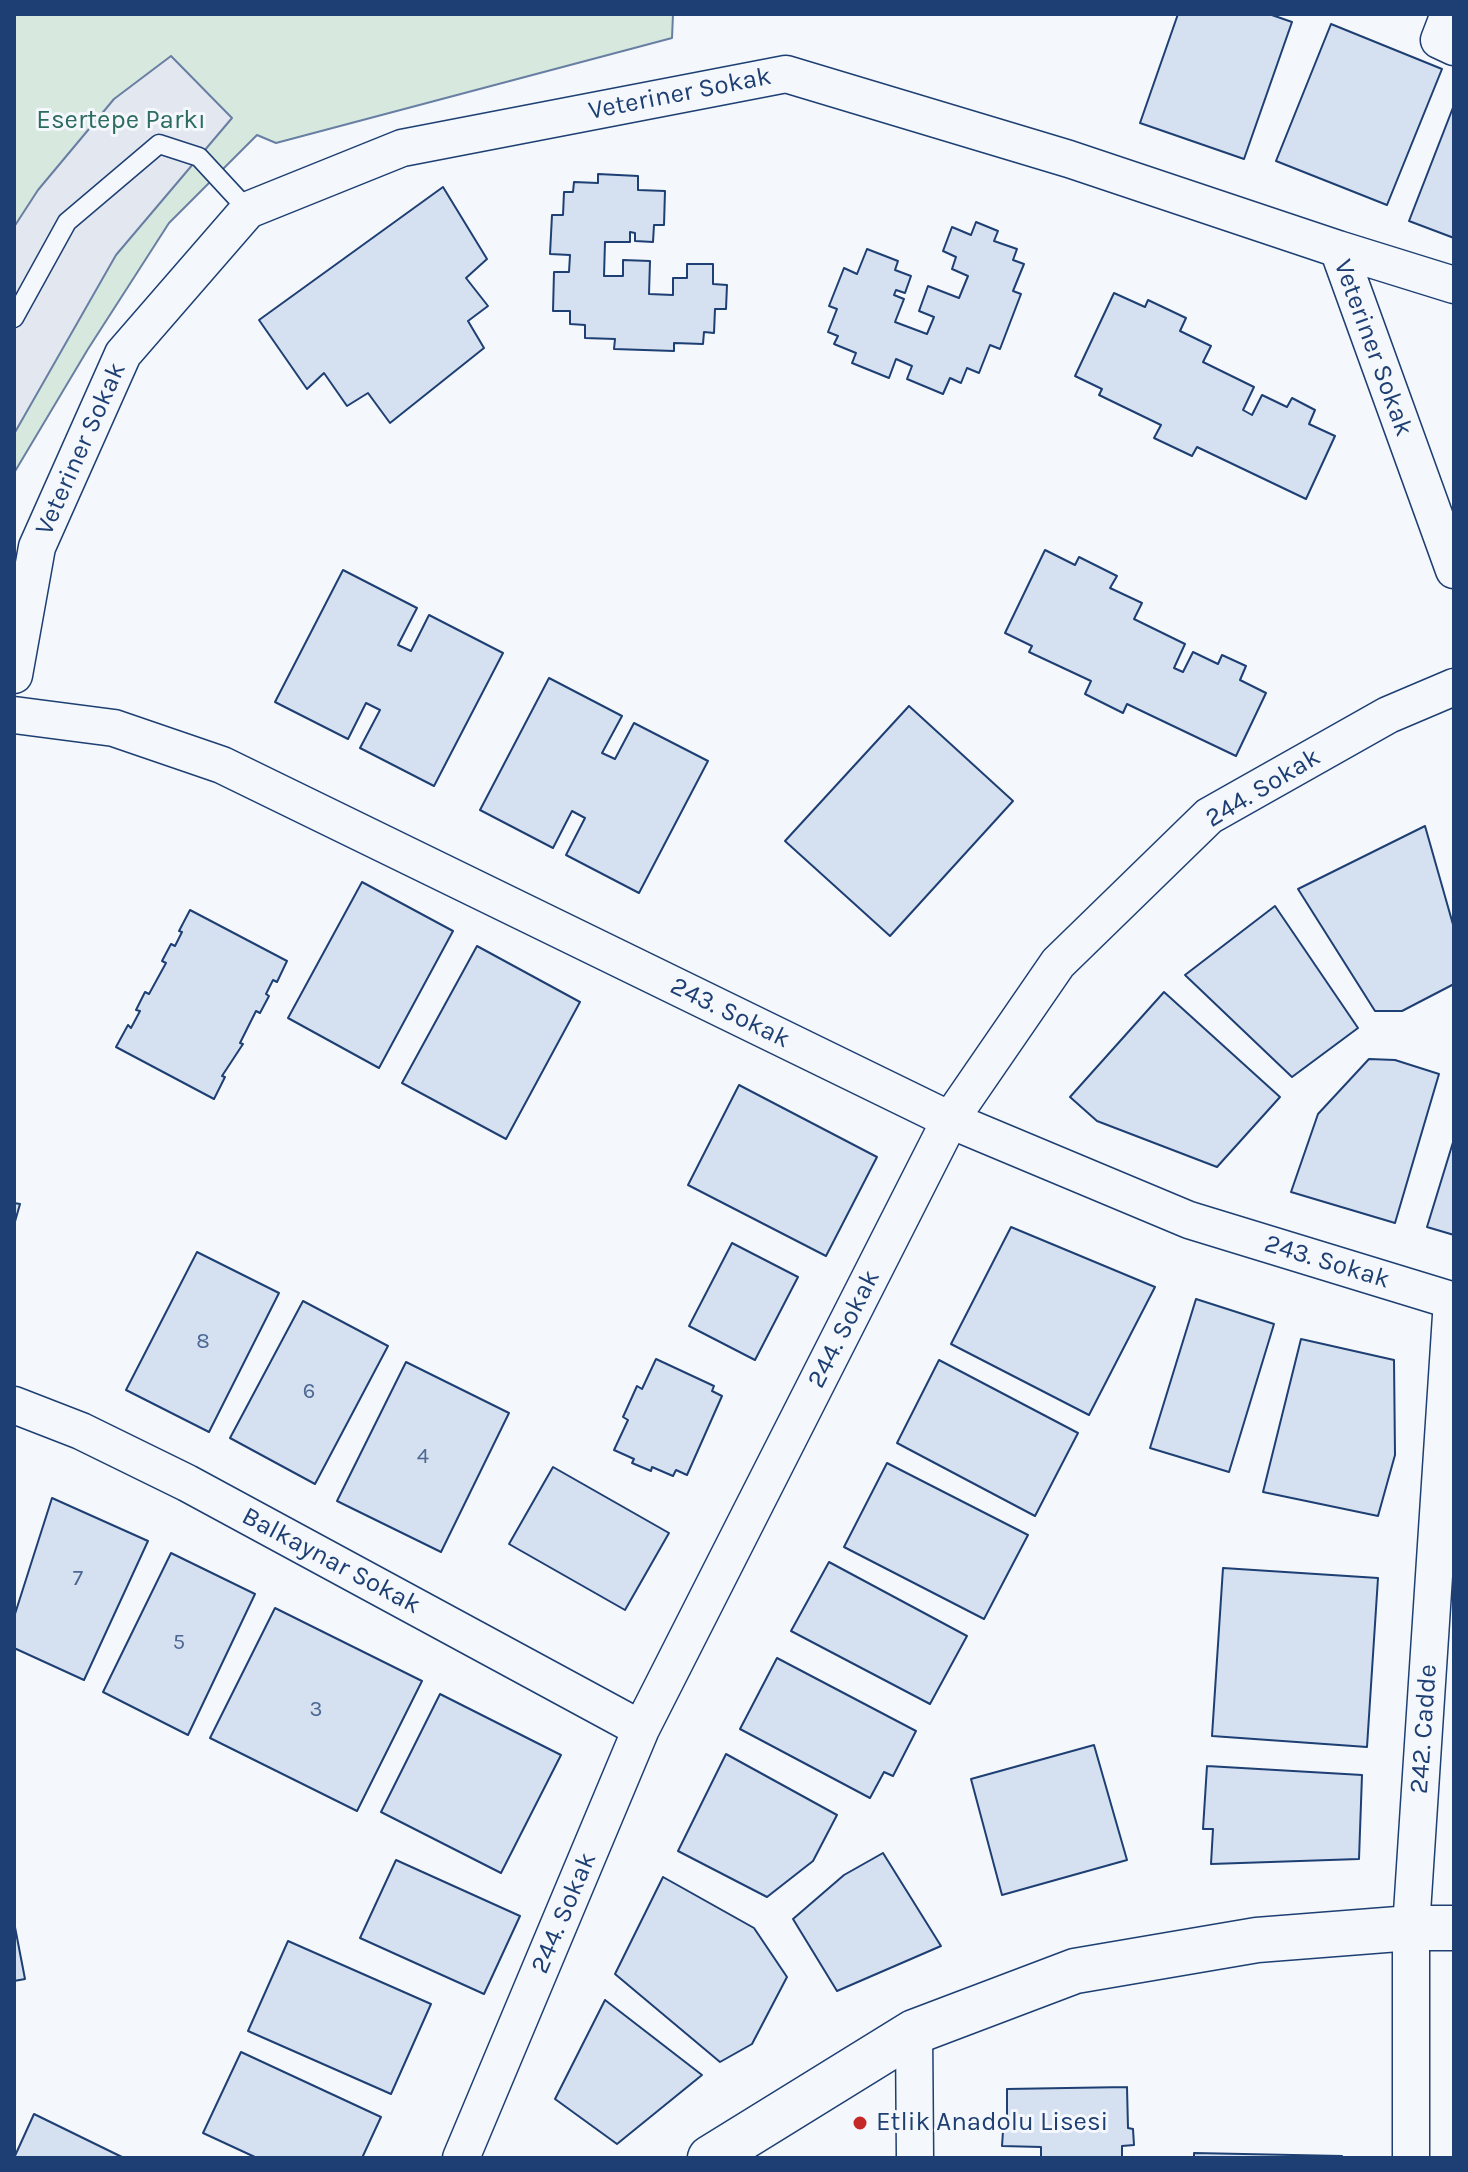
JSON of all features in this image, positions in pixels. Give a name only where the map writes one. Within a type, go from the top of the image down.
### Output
[{"type":"main road","points":[[710,2158],[914,2032],[1075,1971],[1257,1940],[1411,1928],[1454,1928]]},
{"type":"street","points":[[1449,14],[1439,40],[1454,47]]},
{"type":"street","name":"Veteriner Sokak","points":[[14,675],[37,547],[123,354],[248,210],[402,148],[786,74],[1069,159],[1338,249],[1454,570]]},
{"type":"street","points":[[1338,249],[1454,285]]},
{"type":"street","name":"244. Sokak","points":[[461,2158],[641,1729],[950,1120],[1058,963],[1209,816],[1388,715],[1454,687]]},
{"type":"street","name":"243. Sokak","points":[[14,715],[114,728],[222,765],[950,1120],[1189,1220],[1453,1300]]},
{"type":"street","name":"242. Cadde","points":[[1411,2158],[1411,1928],[1453,1300]]},
{"type":"street","name":"Balkaynar Sokak","points":[[14,1405],[81,1431],[187,1483],[641,1729]]},
{"type":"street","points":[[914,2032],[915,2158]]},
{"type":"lane","points":[[14,318],[67,222],[159,144],[199,157],[248,210]]},
{"type":"green space","name":"Esertepe Parkı","points":[[14,14],[673,14],[672,38],[276,143],[257,135],[169,223],[88,349],[14,473]]},
{"type":"shaded area","points":[[171,56],[232,118],[116,255],[14,434],[14,227],[38,190],[114,99]]},
{"type":"building","points":[[1178,14],[1269,14],[1292,22],[1244,159],[1140,123]]},
{"type":"building","points":[[1331,24],[1442,69],[1387,205],[1276,161]]},
{"type":"building","points":[[1454,105],[1454,238],[1409,221]]},
{"type":"building","points":[[598,174],[638,176],[638,190],[665,191],[664,225],[654,225],[653,242],[635,241],[635,233],[630,232],[630,242],[605,242],[604,276],[623,276],[623,260],[650,261],[649,294],[673,295],[673,278],[687,278],[687,264],[713,264],[713,284],[727,285],[726,309],[715,309],[714,333],[704,332],[703,344],[674,343],[674,351],[614,349],[615,339],[585,338],[585,325],[570,324],[570,311],[553,311],[554,272],[569,272],[570,255],[550,254],[552,215],[563,215],[564,192],[573,192],[574,182],[598,183]]},
{"type":"building","points":[[443,187],[487,259],[466,278],[488,306],[468,321],[484,348],[390,423],[368,393],[347,406],[324,373],[307,389],[259,320]]},
{"type":"building","points":[[976,222],[998,231],[994,241],[1017,249],[1013,260],[1024,264],[1013,291],[1021,294],[1000,349],[990,345],[979,373],[967,368],[961,383],[950,378],[943,394],[907,379],[912,366],[896,359],[889,378],[852,363],[856,353],[834,344],[838,336],[828,332],[837,309],[829,306],[844,268],[857,274],[867,249],[898,261],[895,270],[911,276],[905,293],[896,290],[894,295],[904,299],[895,322],[927,334],[934,317],[919,311],[928,286],[959,298],[968,276],[952,269],[956,257],[943,251],[952,227],[971,235]]},
{"type":"building","points":[[1114,293],[1145,307],[1148,300],[1186,318],[1180,331],[1211,346],[1203,362],[1254,387],[1243,410],[1252,415],[1262,395],[1287,407],[1292,398],[1315,410],[1309,424],[1335,436],[1306,499],[1197,447],[1192,456],[1154,438],[1161,425],[1099,395],[1102,389],[1075,376]]},
{"type":"building","points":[[1045,550],[1075,565],[1079,557],[1117,576],[1110,588],[1142,603],[1134,619],[1185,644],[1174,668],[1183,672],[1193,652],[1218,664],[1222,655],[1246,666],[1240,680],[1266,693],[1236,756],[1127,704],[1123,713],[1085,694],[1091,681],[1029,652],[1032,646],[1005,633]]},
{"type":"building","points":[[343,570],[417,608],[398,645],[411,651],[429,615],[503,653],[434,786],[360,748],[380,710],[366,703],[348,739],[275,702]]},
{"type":"building","points":[[549,678],[622,716],[602,753],[615,759],[634,723],[708,761],[639,893],[566,855],[585,818],[572,811],[553,848],[480,810]]},
{"type":"building","points":[[909,706],[1013,801],[890,936],[785,841]]},
{"type":"building","points":[[1425,826],[1454,928],[1454,984],[1402,1011],[1375,1011],[1298,889]]},
{"type":"building","points":[[362,882],[453,931],[379,1068],[288,1018]]},
{"type":"building","points":[[1275,906],[1358,1028],[1292,1077],[1185,975]]},
{"type":"building","points":[[190,910],[287,961],[277,982],[273,980],[260,1013],[256,1011],[240,1043],[243,1044],[222,1076],[225,1077],[214,1099],[116,1047],[128,1025],[131,1028],[145,992],[149,994],[166,963],[162,961],[171,944],[175,946]]},
{"type":"building","points":[[477,946],[580,1002],[506,1139],[402,1083]]},
{"type":"building","points":[[1164,992],[1280,1097],[1217,1167],[1097,1121],[1070,1097]]},
{"type":"building","points":[[1369,1059],[1395,1060],[1439,1074],[1395,1223],[1291,1192],[1318,1114]]},
{"type":"building","points":[[739,1085],[877,1157],[826,1256],[688,1185]]},
{"type":"building","points":[[1454,1139],[1454,1235],[1427,1227]]},
{"type":"building","points":[[14,1203],[20,1204],[14,1225]]},
{"type":"building","points":[[1011,1227],[1155,1287],[1089,1415],[951,1344]]},
{"type":"building","points":[[732,1243],[798,1277],[755,1360],[689,1326]]},
{"type":"building","points":[[197,1252],[279,1293],[209,1432],[126,1390]]},
{"type":"building","points":[[1196,1299],[1274,1324],[1229,1472],[1150,1448]]},
{"type":"building","points":[[303,1301],[388,1346],[315,1484],[230,1438]]},
{"type":"building","points":[[1301,1339],[1394,1360],[1395,1455],[1378,1516],[1263,1492]]},
{"type":"building","points":[[656,1359],[714,1386],[712,1391],[722,1396],[687,1475],[676,1470],[673,1476],[652,1467],[651,1471],[632,1463],[634,1459],[614,1450],[628,1420],[623,1417],[637,1386],[642,1389]]},
{"type":"building","points":[[939,1360],[1078,1433],[1035,1516],[897,1443]]},
{"type":"building","points":[[406,1362],[509,1413],[441,1552],[337,1501]]},
{"type":"building","points":[[887,1463],[1028,1535],[984,1619],[844,1547]]},
{"type":"building","points":[[553,1467],[669,1533],[625,1610],[509,1544]]},
{"type":"building","points":[[52,1498],[148,1541],[84,1680],[14,1648],[14,1617]]},
{"type":"building","points":[[171,1553],[255,1594],[188,1735],[103,1692]]},
{"type":"building","points":[[829,1562],[967,1636],[930,1704],[791,1631]]},
{"type":"building","points":[[1223,1568],[1378,1578],[1367,1747],[1212,1736]]},
{"type":"building","points":[[275,1608],[422,1681],[357,1811],[210,1738]]},
{"type":"building","points":[[777,1658],[916,1731],[893,1776],[884,1772],[870,1798],[740,1729]]},
{"type":"building","points":[[440,1694],[561,1755],[501,1873],[381,1812]]},
{"type":"building","points":[[1094,1745],[1127,1860],[1002,1895],[971,1779]]},
{"type":"building","points":[[726,1754],[837,1815],[813,1861],[767,1897],[678,1851]]},
{"type":"building","points":[[1207,1766],[1362,1775],[1359,1859],[1211,1864],[1213,1829],[1203,1829]]},
{"type":"building","points":[[883,1853],[941,1946],[837,1991],[793,1919],[844,1875]]},
{"type":"building","points":[[396,1860],[520,1916],[484,1994],[360,1938]]},
{"type":"building","points":[[663,1877],[754,1928],[787,1977],[752,2044],[720,2062],[615,1974]]},
{"type":"building","points":[[14,1922],[25,1979],[14,1981]]},
{"type":"building","points":[[288,1941],[431,2004],[391,2094],[248,2031]]},
{"type":"building","points":[[605,2000],[702,2075],[617,2144],[555,2099]]},
{"type":"building","points":[[241,2052],[381,2117],[362,2158],[257,2158],[203,2133]]},
{"type":"building","points":[[1127,2087],[1128,2128],[1133,2129],[1134,2145],[1122,2146],[1122,2158],[1041,2158],[1041,2147],[1002,2146],[1003,2131],[1007,2130],[1007,2089]]},
{"type":"building","points":[[34,2114],[124,2158],[14,2158]]},
{"type":"building","points":[[1194,2153],[1342,2156],[1342,2158],[1194,2158]]},
{"type":"place","name":"Etlik Anadolu Lisesi","points":[[860,2123]]}]
